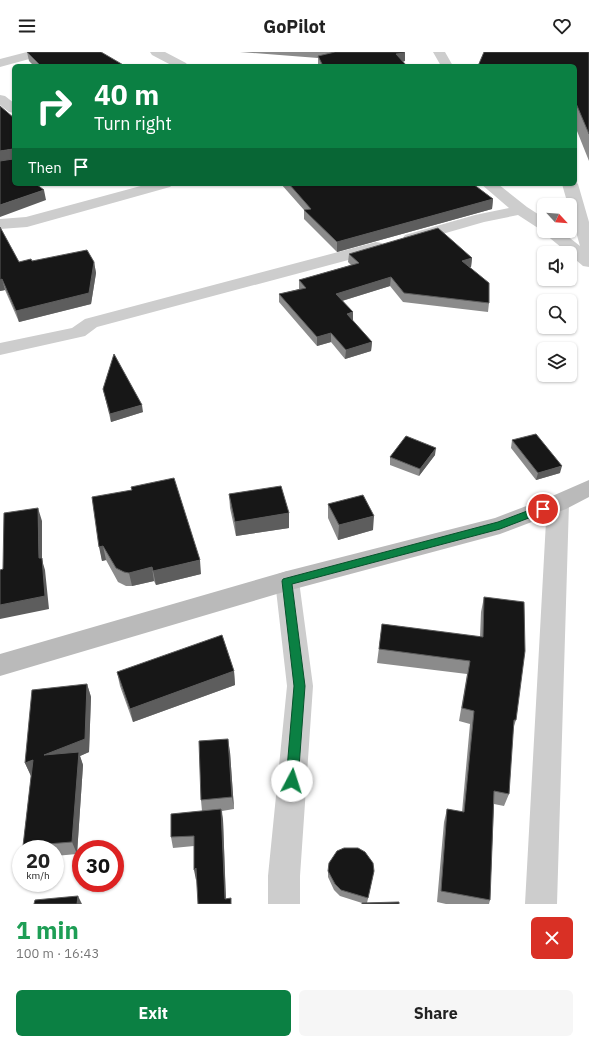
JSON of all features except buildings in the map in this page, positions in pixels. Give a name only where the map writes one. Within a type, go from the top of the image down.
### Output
[{"type":"main road","points":[[0,665],[287,581],[500,525],[558,503],[589,488]]},
{"type":"street","points":[[0,63],[40,52]]},
{"type":"street","points":[[156,52],[178,64]]},
{"type":"street","points":[[439,52],[446,64]]},
{"type":"street","points":[[0,99],[12,108]]},
{"type":"street","points":[[0,224],[27,222],[101,196],[154,186]]},
{"type":"street","points":[[491,186],[521,210],[537,220]]},
{"type":"street","points":[[571,186],[589,249]]},
{"type":"street","points":[[0,349],[78,332],[91,323],[296,270],[481,218],[521,210]]},
{"type":"street","points":[[560,238],[589,262]]},
{"type":"street","points":[[541,904],[558,503]]},
{"type":"street","points":[[284,904],[284,876],[300,686],[287,581]]},
{"type":"route","points":[[292,781],[300,686],[287,581],[500,525],[543,509]]}]
